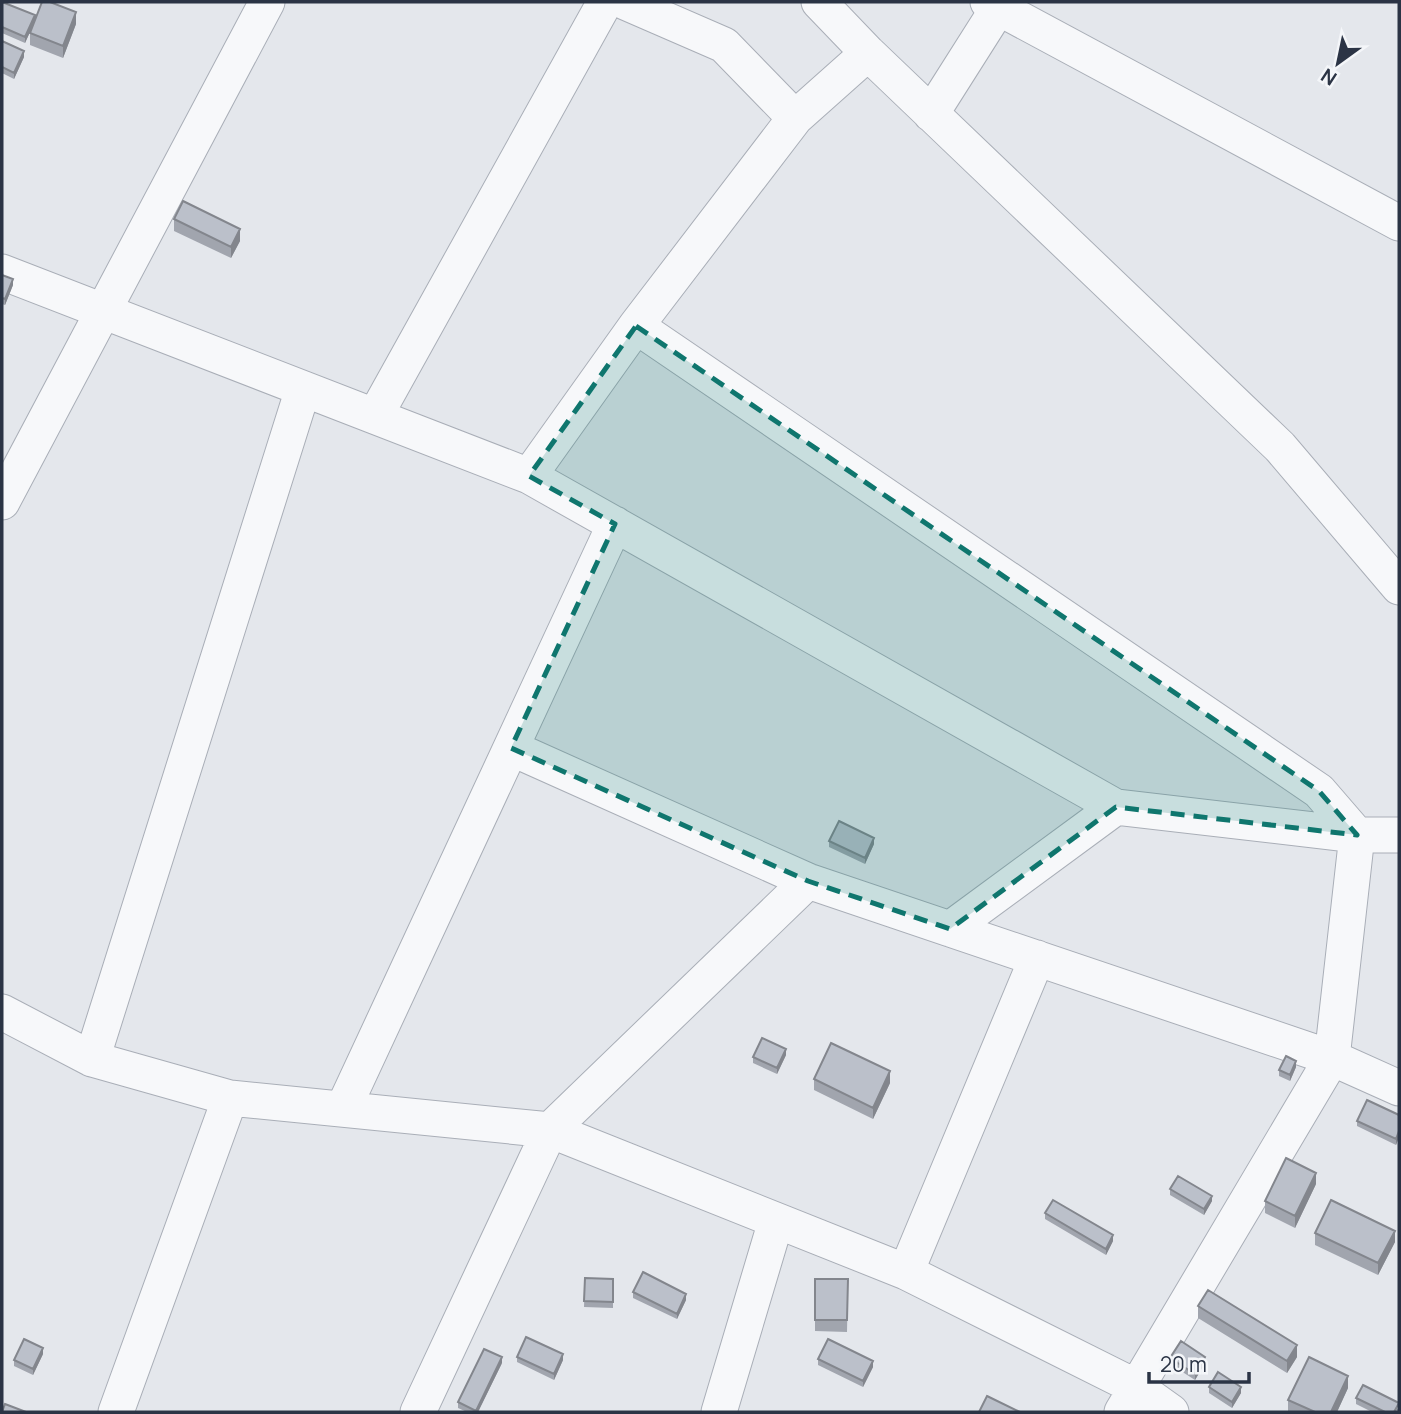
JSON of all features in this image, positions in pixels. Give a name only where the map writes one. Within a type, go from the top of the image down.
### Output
[{"type":"street","points":[[2,502],[267,2]]},
{"type":"street","points":[[375,416],[605,2]]},
{"type":"street","points":[[625,2],[724,45],[796,118]]},
{"type":"street","points":[[819,2],[931,114],[1280,447],[1399,587]]},
{"type":"street","points":[[931,114],[996,4],[1399,223]]},
{"type":"street","points":[[529,476],[636,326],[796,118],[868,53]]},
{"type":"street","points":[[2,272],[529,476],[1116,807],[1357,835],[1399,835]]},
{"type":"street","points":[[636,326],[1319,791],[1357,835],[1332,1058],[1129,1399]]},
{"type":"street","points":[[92,1059],[303,389]]},
{"type":"street","points":[[343,1109],[615,524]]},
{"type":"street","points":[[511,748],[808,881],[1332,1058],[1399,1088]]},
{"type":"street","points":[[950,929],[1116,807]]},
{"type":"street","points":[[418,1412],[550,1130],[808,881]]},
{"type":"street","points":[[906,1272],[1037,958]]},
{"type":"street","points":[[4,1021],[92,1059],[230,1098],[550,1130],[906,1272],[1129,1399],[1171,1412]]},
{"type":"street","points":[[116,1412],[230,1098]]},
{"type":"street","points":[[719,1412],[776,1220]]},
{"type":"highlighted area","points":[[636,326],[1319,791],[1357,835],[1116,807],[950,929],[808,881],[511,748],[615,524],[529,476]]},
{"type":"building","points":[[2,2],[35,15],[25,37],[2,27]]},
{"type":"building","points":[[42,2],[50,2],[76,12],[63,46],[30,33]]},
{"type":"building","points":[[2,41],[24,51],[14,73],[2,67]]},
{"type":"building","points":[[183,201],[240,229],[231,247],[174,219]]},
{"type":"building","points":[[2,275],[13,279],[5,299],[2,298]]},
{"type":"building","points":[[839,821],[874,838],[865,858],[829,841]]},
{"type":"building","points":[[762,1038],[786,1049],[777,1068],[753,1057]]},
{"type":"building","points":[[831,1043],[890,1071],[873,1108],[814,1079]]},
{"type":"building","points":[[1286,1056],[1296,1061],[1290,1075],[1279,1070]]},
{"type":"building","points":[[1367,1100],[1399,1115],[1396,1139],[1357,1121]]},
{"type":"building","points":[[1286,1158],[1316,1173],[1295,1216],[1265,1201]]},
{"type":"building","points":[[1178,1176],[1212,1196],[1204,1209],[1170,1189]]},
{"type":"building","points":[[1053,1200],[1113,1235],[1106,1249],[1045,1213]]},
{"type":"building","points":[[1331,1200],[1395,1231],[1378,1263],[1315,1233]]},
{"type":"building","points":[[643,1272],[686,1294],[677,1314],[633,1292]]},
{"type":"building","points":[[585,1278],[613,1279],[613,1302],[584,1301]]},
{"type":"building","points":[[815,1279],[848,1279],[847,1320],[815,1320]]},
{"type":"building","points":[[1208,1290],[1297,1345],[1287,1361],[1198,1306]]},
{"type":"building","points":[[526,1337],[563,1354],[554,1374],[517,1357]]},
{"type":"building","points":[[24,1339],[43,1348],[33,1369],[14,1360]]},
{"type":"building","points":[[828,1339],[873,1361],[863,1381],[818,1359]]},
{"type":"building","points":[[1181,1341],[1205,1357],[1195,1374],[1170,1358]]},
{"type":"building","points":[[484,1349],[502,1357],[476,1411],[458,1402]]},
{"type":"building","points":[[1309,1357],[1348,1376],[1331,1412],[1315,1412],[1288,1400]]},
{"type":"building","points":[[1218,1372],[1241,1387],[1232,1402],[1209,1387]]},
{"type":"building","points":[[1363,1385],[1399,1403],[1394,1412],[1385,1412],[1356,1398]]},
{"type":"building","points":[[987,1396],[1020,1412],[979,1412]]},
{"type":"building","points":[[5,1404],[26,1412],[2,1412]]}]
